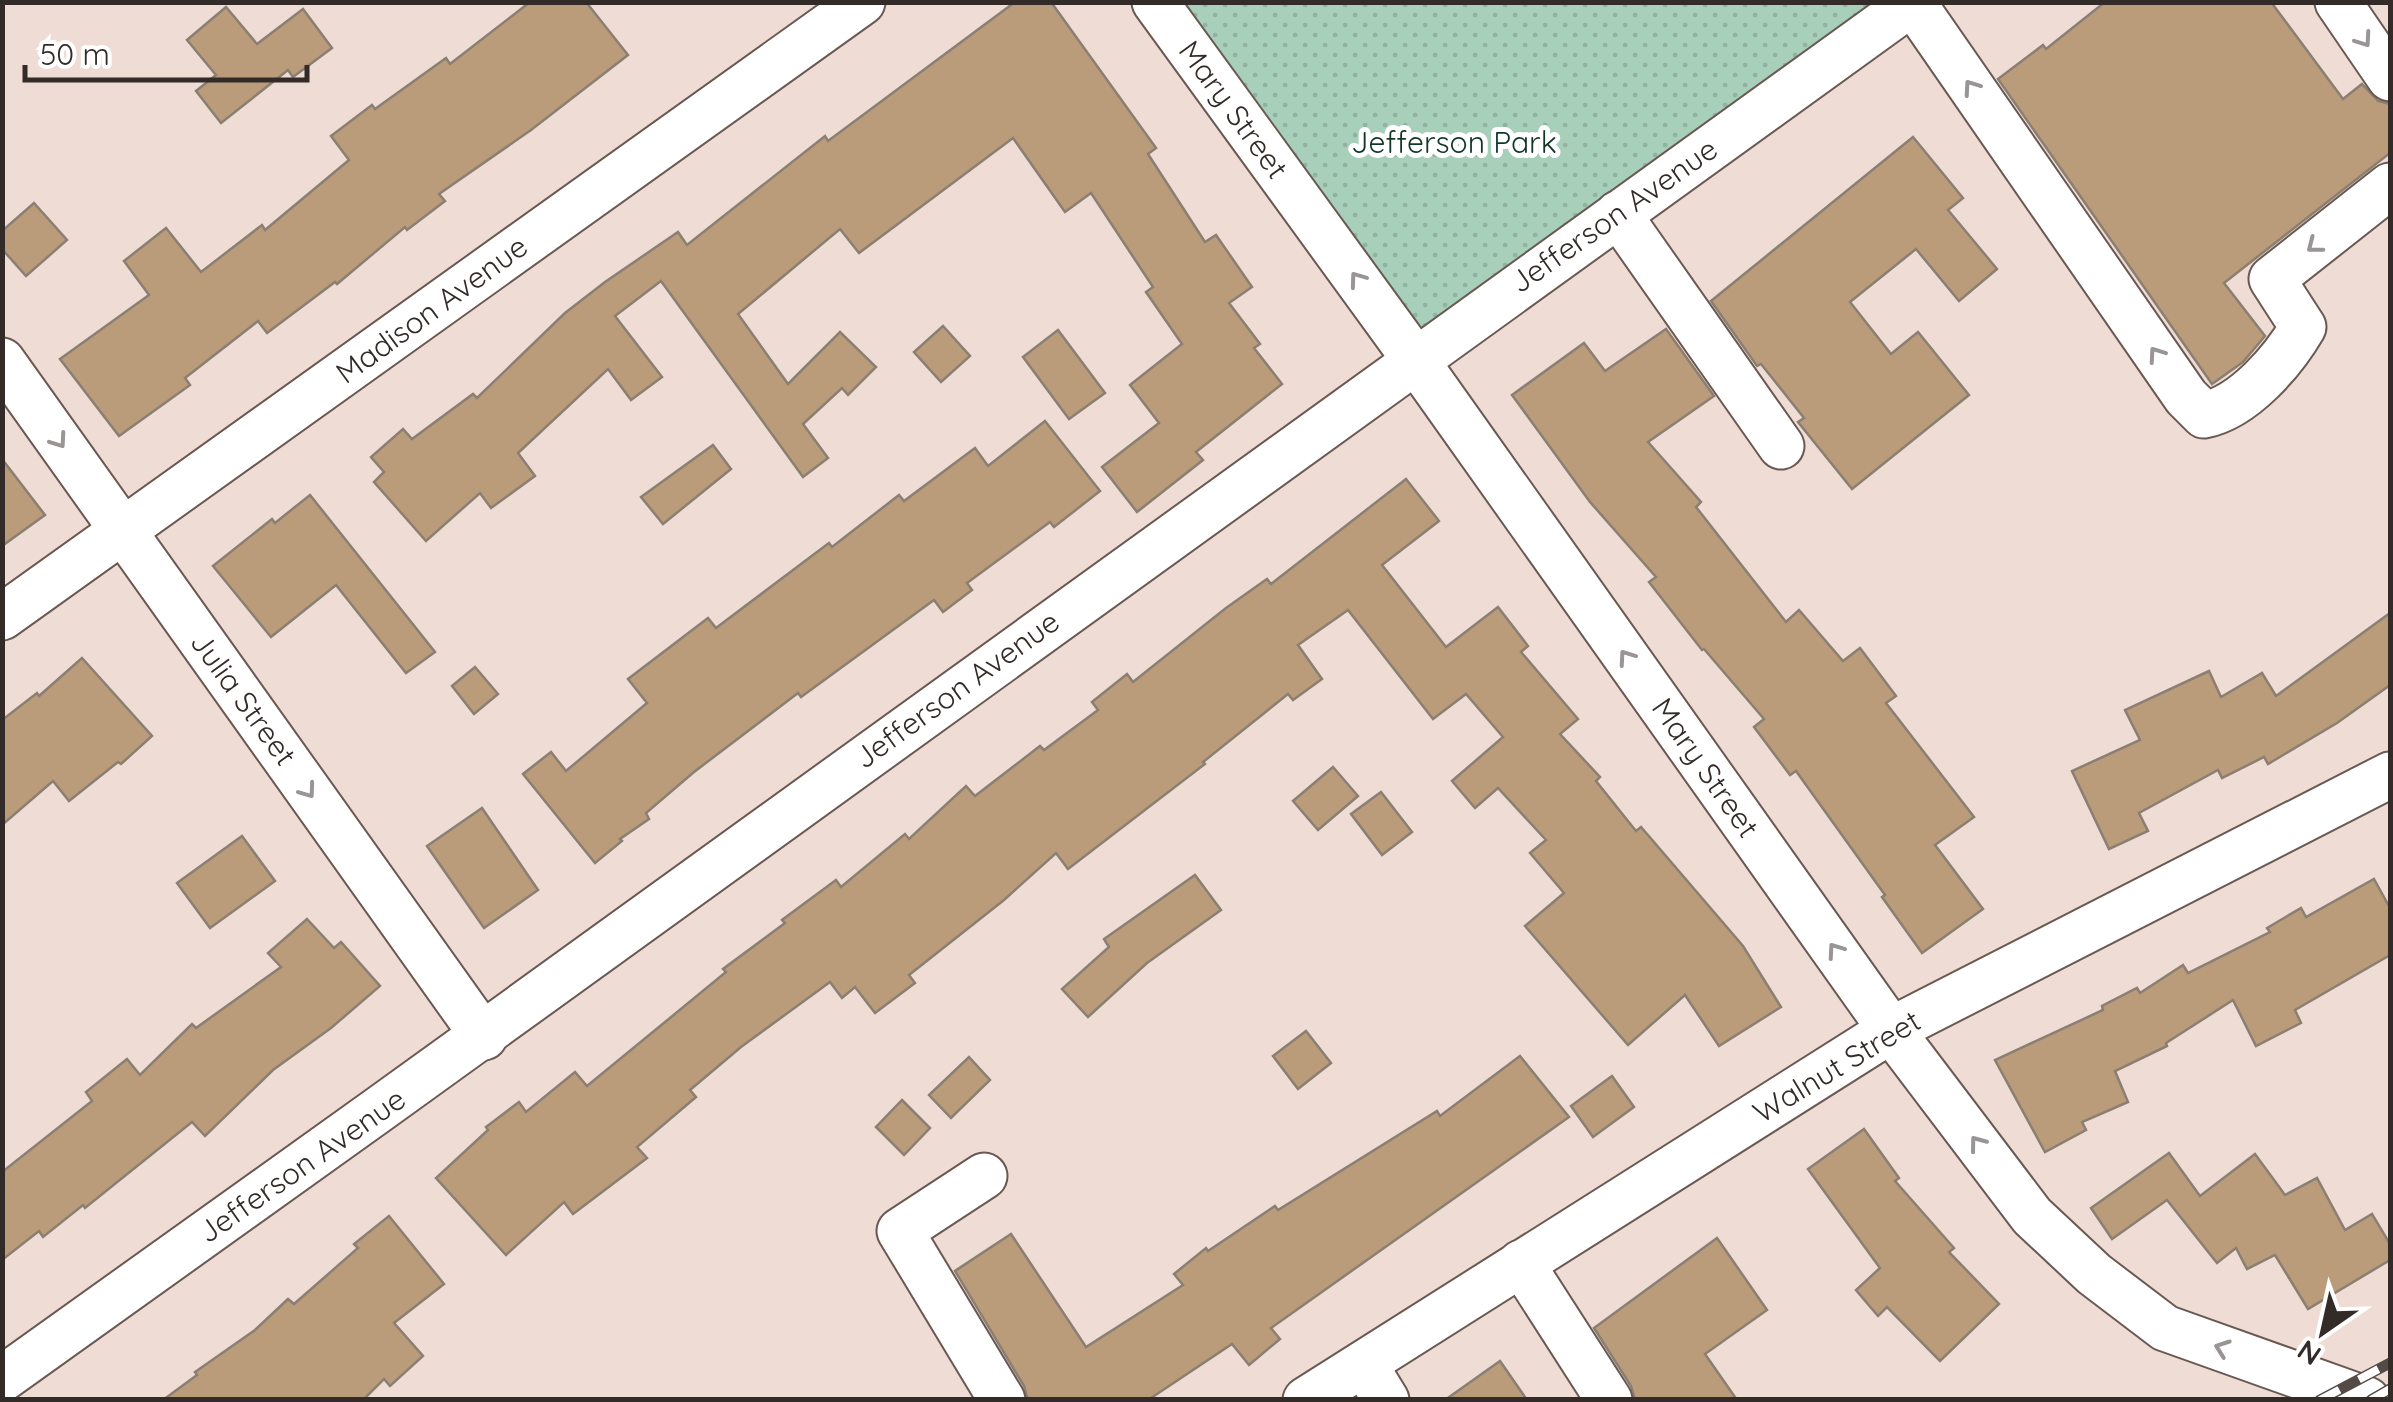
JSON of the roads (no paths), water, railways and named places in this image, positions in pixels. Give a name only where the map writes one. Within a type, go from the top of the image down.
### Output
[{"type":"street","name":"Madison Avenue","points":[[2,617],[862,2]]},
{"type":"street","name":"Mary Street","points":[[1156,2],[1892,1030],[2032,1216],[2094,1274],[2165,1328],[2367,1400]]},
{"type":"street","points":[[2338,2],[2390,78]]},
{"type":"street","name":"Jefferson Avenue","points":[[2,1379],[484,1037],[1414,358],[1913,3]]},
{"type":"street","points":[[1913,3],[2186,397],[2204,414],[2219,412],[2277,367],[2303,328],[2272,279],[2390,186]]},
{"type":"street","points":[[1618,214],[1781,446]]},
{"type":"street","name":"Julia Street","points":[[2,362],[484,1037]]},
{"type":"street","name":"Walnut Street","points":[[1306,1400],[1375,1381],[1522,1264],[1892,1030],[2390,775]]},
{"type":"street","points":[[984,1176],[900,1231],[1002,1400]]},
{"type":"street","points":[[1522,1264],[1609,1400]]},
{"type":"railway","points":[[2320,1400],[2390,1363]]},
{"type":"railway","points":[[2371,1400],[2390,1389]]},
{"type":"park label","name":"Jefferson Park","points":[[1454,143]]}]
